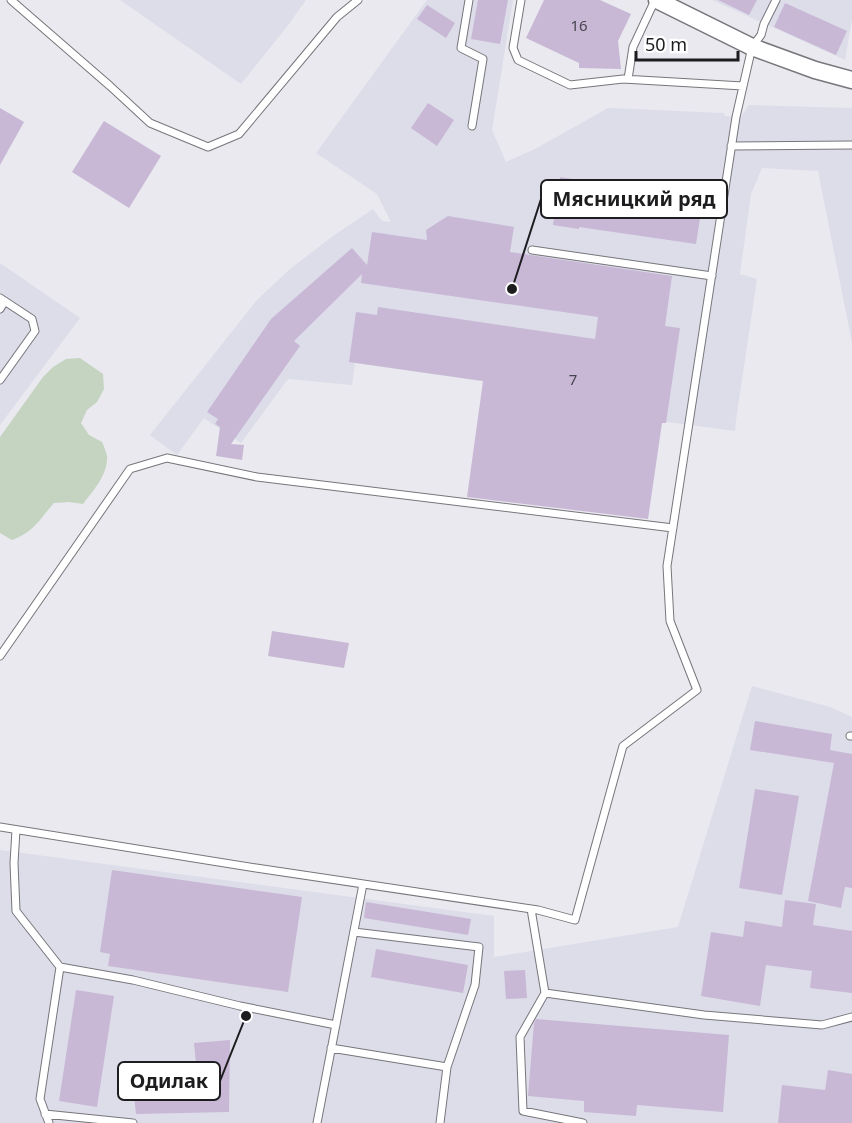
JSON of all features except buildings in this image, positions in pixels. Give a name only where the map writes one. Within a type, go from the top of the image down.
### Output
[{"type":"street","points":[[656,0],[752,47],[815,70],[852,80]]},
{"type":"lane","points":[[11,0],[150,123],[208,147],[239,134],[337,17],[358,0]]},
{"type":"lane","points":[[469,0],[461,48],[483,58],[472,126]]},
{"type":"lane","points":[[521,0],[513,48],[518,60],[570,85],[628,79],[743,86]]},
{"type":"lane","points":[[628,79],[633,47],[656,0]]},
{"type":"lane","points":[[0,827],[531,909],[575,920],[622,746],[697,690],[670,621],[667,566],[731,146],[752,47],[761,35],[776,0]]},
{"type":"lane","points":[[731,146],[852,145]]},
{"type":"lane","points":[[532,250],[712,276]]},
{"type":"lane","points":[[0,309],[3,299],[32,320],[35,331],[0,380]]},
{"type":"lane","points":[[0,656],[130,469],[167,458],[257,477],[673,528]]},
{"type":"lane","points":[[16,830],[14,863],[16,911],[60,967],[134,980],[240,1006],[336,1025]]},
{"type":"lane","points":[[317,1123],[363,884]]},
{"type":"lane","points":[[531,909],[545,993],[520,1038],[523,1111],[583,1123]]},
{"type":"lane","points":[[354,932],[479,947],[475,985],[447,1067],[440,1123]]},
{"type":"lane","points":[[49,1123],[40,1099],[60,967]]},
{"type":"lane","points":[[545,993],[704,1015],[822,1025],[852,1017]]},
{"type":"lane","points":[[331,1048],[447,1067]]},
{"type":"lane","points":[[45,1114],[133,1123]]},
{"type":"shaded area","points":[[120,0],[306,0],[241,84]]},
{"type":"shaded area","points":[[427,0],[513,0],[492,130],[506,162],[535,149],[608,108],[724,113],[725,116],[741,117],[749,105],[852,108],[852,343],[818,171],[762,168],[751,194],[740,274],[757,279],[735,431],[592,412],[593,397],[355,363],[352,385],[288,379],[241,443],[204,418],[177,455],[150,435],[257,300],[290,269],[373,209],[382,221],[391,222],[377,194],[316,153]]},
{"type":"shaded area","points":[[712,0],[852,0],[852,19],[845,60]]},
{"type":"shaded area","points":[[0,263],[80,318],[0,425]]},
{"type":"shaded area","points":[[752,686],[830,707],[852,717],[852,1123],[0,1123],[0,850],[494,916],[494,957],[678,927]]},
{"type":"green space","points":[[80,358],[103,374],[104,389],[97,402],[87,410],[81,423],[89,435],[102,442],[107,456],[105,470],[83,504],[54,503],[31,529],[12,540],[0,533],[0,437],[43,377],[53,367],[66,359]]},
{"type":"place","name":"Мясницкий ряд","points":[[512,289]]},
{"type":"place","name":"Одилак","points":[[246,1016]]}]
